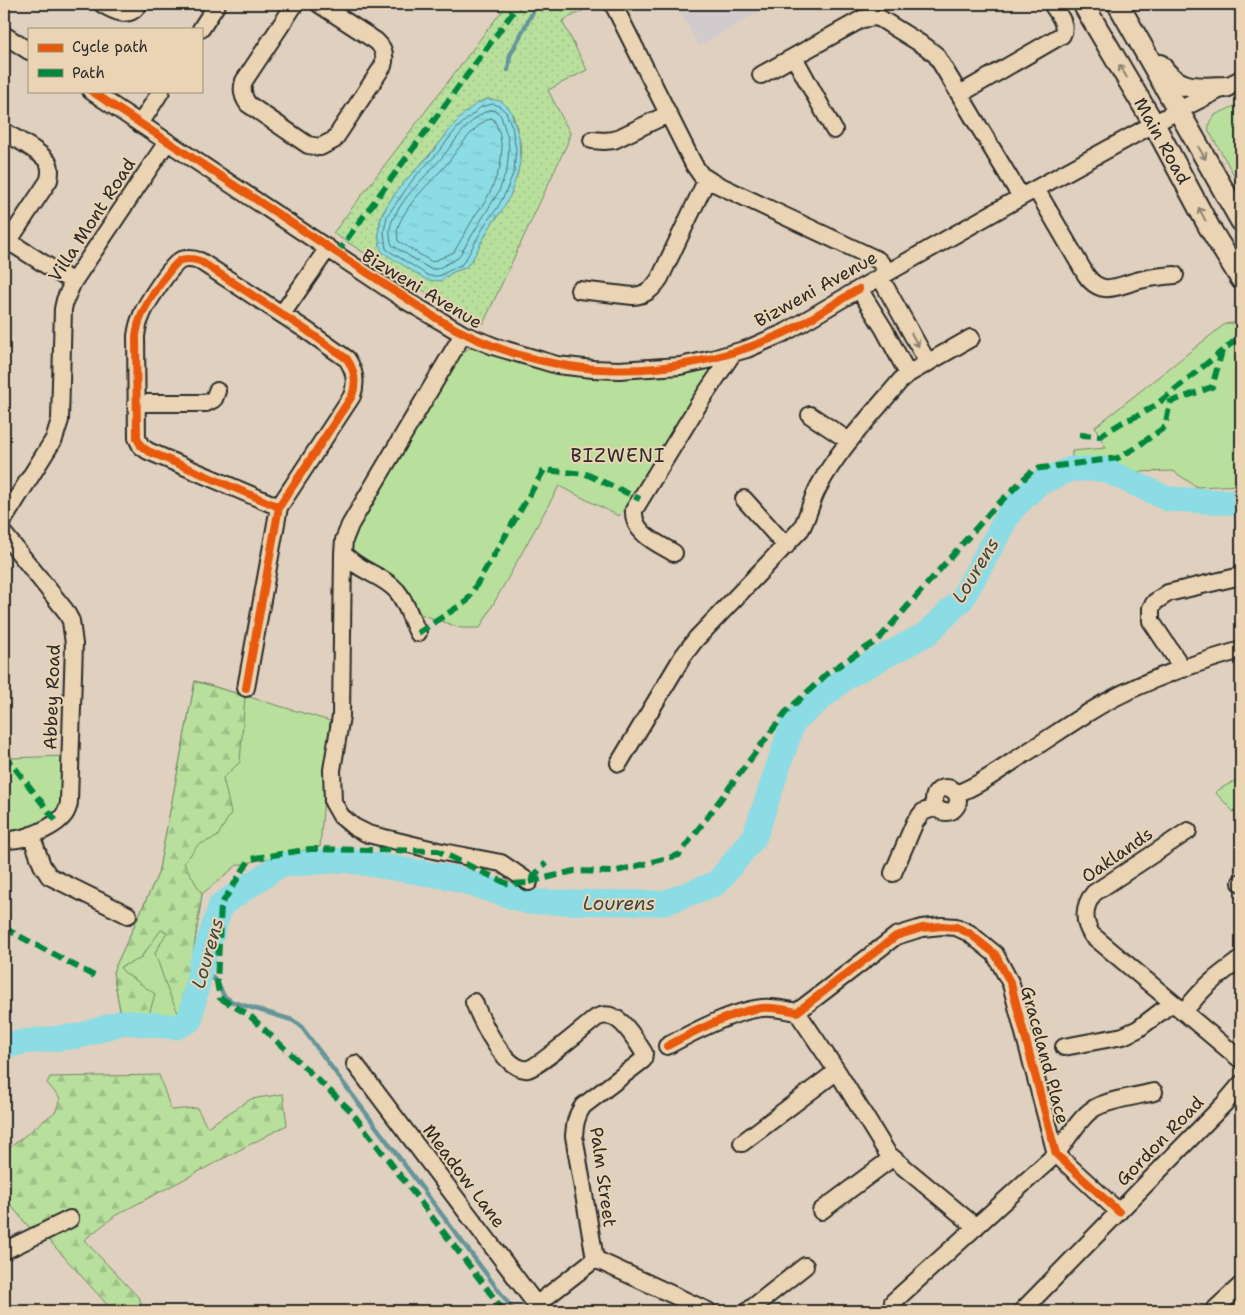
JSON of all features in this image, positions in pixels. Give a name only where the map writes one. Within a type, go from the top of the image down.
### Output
[{"type":"main road","name":"Main Road","points":[[1083,4],[1154,124],[1209,227],[1241,279]]},
{"type":"main road","name":"Main Road","points":[[1118,4],[1241,222]]},
{"type":"main road","points":[[1140,41],[1165,72],[1181,84],[1199,88],[1234,83]]},
{"type":"street","points":[[102,4],[113,11],[124,13],[134,10],[139,4]]},
{"type":"street","points":[[202,28],[217,4]]},
{"type":"street","points":[[296,4],[244,81],[243,96],[248,104],[308,145],[320,147],[334,140],[383,66],[385,57],[382,48],[376,42],[320,4]]},
{"type":"street","points":[[613,4],[694,164],[706,179],[878,260],[928,362]]},
{"type":"street","points":[[960,94],[1062,35],[1064,24],[1052,4]]},
{"type":"street","points":[[761,75],[862,19],[875,17],[881,19],[931,51],[940,60],[1021,197]]},
{"type":"street","points":[[4,35],[28,50]]},
{"type":"street","points":[[794,57],[834,130]]},
{"type":"street","name":"Bizweni Avenue","points":[[92,92],[405,300],[463,334],[527,357],[557,364],[593,369],[619,370],[680,366],[712,359],[733,353],[786,332],[1021,197],[1179,110],[1234,83]]},
{"type":"street","points":[[140,124],[160,92]]},
{"type":"street","points":[[592,140],[614,140],[668,114]]},
{"type":"street","points":[[4,131],[43,157],[50,169],[49,180],[6,245],[73,282]]},
{"type":"street","name":"Villa Mont Road","points":[[4,519],[54,439],[58,429],[63,309],[65,300],[73,282],[167,142]]},
{"type":"street","points":[[579,290],[639,296],[650,290],[660,278],[706,179]]},
{"type":"street","points":[[1036,189],[1086,275],[1096,286],[1108,289],[1139,280],[1175,275]]},
{"type":"street","points":[[282,314],[328,248]]},
{"type":"street","points":[[246,688],[279,507],[352,396],[355,384],[351,365],[342,354],[200,261],[191,259],[180,261],[171,270],[145,307],[138,326],[136,434],[138,442],[145,449],[279,507]]},
{"type":"street","points":[[859,289],[908,374]]},
{"type":"street","points":[[463,334],[350,525],[344,540],[341,716],[332,770],[333,802],[341,816],[354,827],[368,834],[438,851],[501,863],[529,882]]},
{"type":"street","points":[[619,762],[683,656],[696,639],[801,529],[818,487],[849,442],[908,374],[971,338]]},
{"type":"street","points":[[674,553],[641,532],[633,517],[634,510],[700,402],[733,353]]},
{"type":"street","points":[[136,403],[206,403],[214,399],[217,391]]},
{"type":"street","points":[[810,415],[849,442]]},
{"type":"street","points":[[744,499],[786,546]]},
{"type":"street","name":"Abbey Road","points":[[4,534],[65,610],[74,631],[67,811],[57,822],[12,840],[4,839]]},
{"type":"street","points":[[344,553],[356,566],[390,585],[397,592],[418,633]]},
{"type":"street","points":[[1182,668],[1155,630],[1151,621],[1151,608],[1155,602],[1168,592],[1241,576]]},
{"type":"street","points":[[893,873],[915,822],[923,812],[936,807],[945,812],[954,809],[958,800],[956,794],[986,780],[1087,713],[1110,700],[1182,668],[1241,650]]},
{"type":"street","name":"Oaklands","points":[[1188,831],[1094,893],[1089,899],[1085,912],[1087,928],[1092,935],[1241,1060]]},
{"type":"street","points":[[30,834],[42,865],[49,876],[128,916]]},
{"type":"street","name":"Graceland Place","points":[[797,1012],[896,936],[922,928],[942,926],[956,927],[969,932],[995,954],[1011,984],[1056,1154]]},
{"type":"street","points":[[1064,1047],[1123,1036],[1138,1029],[1178,1008],[1198,993],[1211,980],[1241,959]]},
{"type":"street","name":"Palm Street","points":[[474,1002],[483,1024],[491,1037],[513,1064],[521,1068],[534,1066],[596,1018],[604,1015],[614,1016],[621,1021],[642,1051],[644,1057],[640,1062],[590,1098],[582,1106],[576,1118],[574,1136],[595,1259]]},
{"type":"street","points":[[667,1046],[686,1036],[753,1010],[775,1008],[797,1012],[837,1071],[888,1154],[976,1228]]},
{"type":"street","name":"Meadow Lane","points":[[355,1064],[538,1308]]},
{"type":"street","points":[[742,1143],[837,1071]]},
{"type":"street","name":"Gordon Road","points":[[1022,1311],[1241,1084]]},
{"type":"street","name":"Graceland Place","points":[[893,1302],[1056,1154],[1093,1109],[1154,1092]]},
{"type":"street","points":[[1056,1154],[1119,1212]]},
{"type":"street","points":[[822,1211],[892,1158]]},
{"type":"street","points":[[4,1251],[70,1219]]},
{"type":"street","points":[[538,1308],[595,1259],[708,1311]]},
{"type":"street","points":[[748,1311],[805,1266]]},
{"type":"street","points":[[1213,1311],[1241,1285]]},
{"type":"shaded area","points":[[676,4],[772,4],[699,46]]},
{"type":"green space","points":[[507,4],[586,4],[588,8],[562,21],[587,70],[548,90],[570,133],[567,144],[483,324],[454,310],[333,233]],"holes":[[[489,99],[513,115],[521,149],[518,172],[501,212],[492,223],[472,260],[465,268],[453,272],[440,281],[380,246],[379,226],[382,215],[391,199],[464,114],[478,103]]]},
{"type":"green space","points":[[1241,103],[1241,187],[1209,129],[1210,122],[1215,115]]},
{"type":"green space","points":[[1241,322],[1241,485],[1197,487],[1173,471],[1134,472],[1105,464],[1072,467],[1072,451],[1106,448],[1095,427],[1225,324]]},
{"type":"green space","points":[[472,347],[552,372],[602,378],[640,377],[715,368],[717,372],[619,516],[559,486],[480,628],[461,628],[415,612],[355,559],[348,535],[456,355]]},
{"type":"green space","points":[[195,681],[330,721],[320,847],[237,865],[202,894],[186,1001],[180,1017],[148,1018],[120,1010],[113,972],[158,874]]},
{"type":"green space","points":[[195,681],[245,696],[240,762],[223,778],[231,813],[217,837],[198,845],[184,863],[202,894],[186,1001],[180,1017],[168,991],[155,953],[167,932],[161,930],[140,959],[120,967],[124,972],[155,994],[148,1018],[120,1010],[113,972],[158,874]]},
{"type":"green space","points":[[4,743],[12,758],[65,756],[60,813],[19,834],[4,833]]},
{"type":"green space","points":[[1241,777],[1241,820],[1215,792]]},
{"type":"green space","points":[[159,1075],[171,1110],[197,1108],[207,1127],[251,1099],[283,1094],[287,1125],[116,1215],[84,1240],[140,1299],[142,1311],[113,1311],[47,1238],[28,1226],[4,1197],[4,1156],[8,1149],[56,1111],[60,1098],[47,1083],[50,1077]]},
{"type":"water","points":[[489,99],[501,101],[510,109],[519,137],[520,161],[510,196],[492,223],[472,260],[465,268],[453,272],[440,281],[427,280],[382,252],[379,233],[381,219],[398,190],[431,154],[458,120],[478,103]]},
{"type":"waterway","points":[[508,70],[510,55],[537,4]]},
{"type":"waterway","name":"Lourens","points":[[4,1046],[79,1036],[123,1022],[176,1027],[190,1020],[201,966],[221,905],[280,865],[344,860],[454,878],[529,902],[664,903],[717,883],[755,836],[793,722],[846,677],[928,633],[962,599],[1011,510],[1039,483],[1071,469],[1103,469],[1168,499],[1241,503]]},
{"type":"waterway","points":[[201,966],[217,982],[224,996],[233,1002],[292,1020],[300,1025],[514,1311]]},
{"type":"marked path","points":[[336,254],[519,4]]},
{"type":"marked path","points":[[529,882],[574,871],[613,872],[679,855],[785,713],[829,672],[878,640],[992,510],[1034,469],[1118,458],[1135,448],[1165,427],[1170,402],[1212,387],[1222,351],[1241,336]]},
{"type":"marked path","points":[[1079,435],[1100,436],[1139,415],[1156,405],[1222,351]]},
{"type":"marked path","points":[[418,633],[467,601],[544,470],[586,474],[640,499]]},
{"type":"marked path","points":[[4,754],[57,822]]},
{"type":"marked path","points":[[504,1311],[350,1110],[249,1015],[220,998],[217,982],[221,905],[250,859],[310,849],[438,851],[508,884],[527,883],[546,863]]},
{"type":"marked path","points":[[4,928],[98,978]]},
{"type":"cycle path","points":[[93,92],[436,318],[478,339],[520,355],[564,365],[608,369],[652,368],[696,362],[741,350],[784,333],[859,289]]},
{"type":"cycle path","points":[[246,688],[279,507],[352,396],[354,377],[347,359],[306,330],[200,261],[191,259],[181,260],[171,269],[159,286],[143,311],[138,326],[136,336],[137,438],[141,446],[148,451],[279,507]]},
{"type":"cycle path","points":[[667,1046],[713,1023],[739,1013],[762,1008],[797,1012],[896,936],[922,928],[956,927],[969,933],[995,954],[1011,984],[1056,1154],[1119,1212]]},
{"type":"district","name":"BIZWENI","points":[[618,455]]}]
